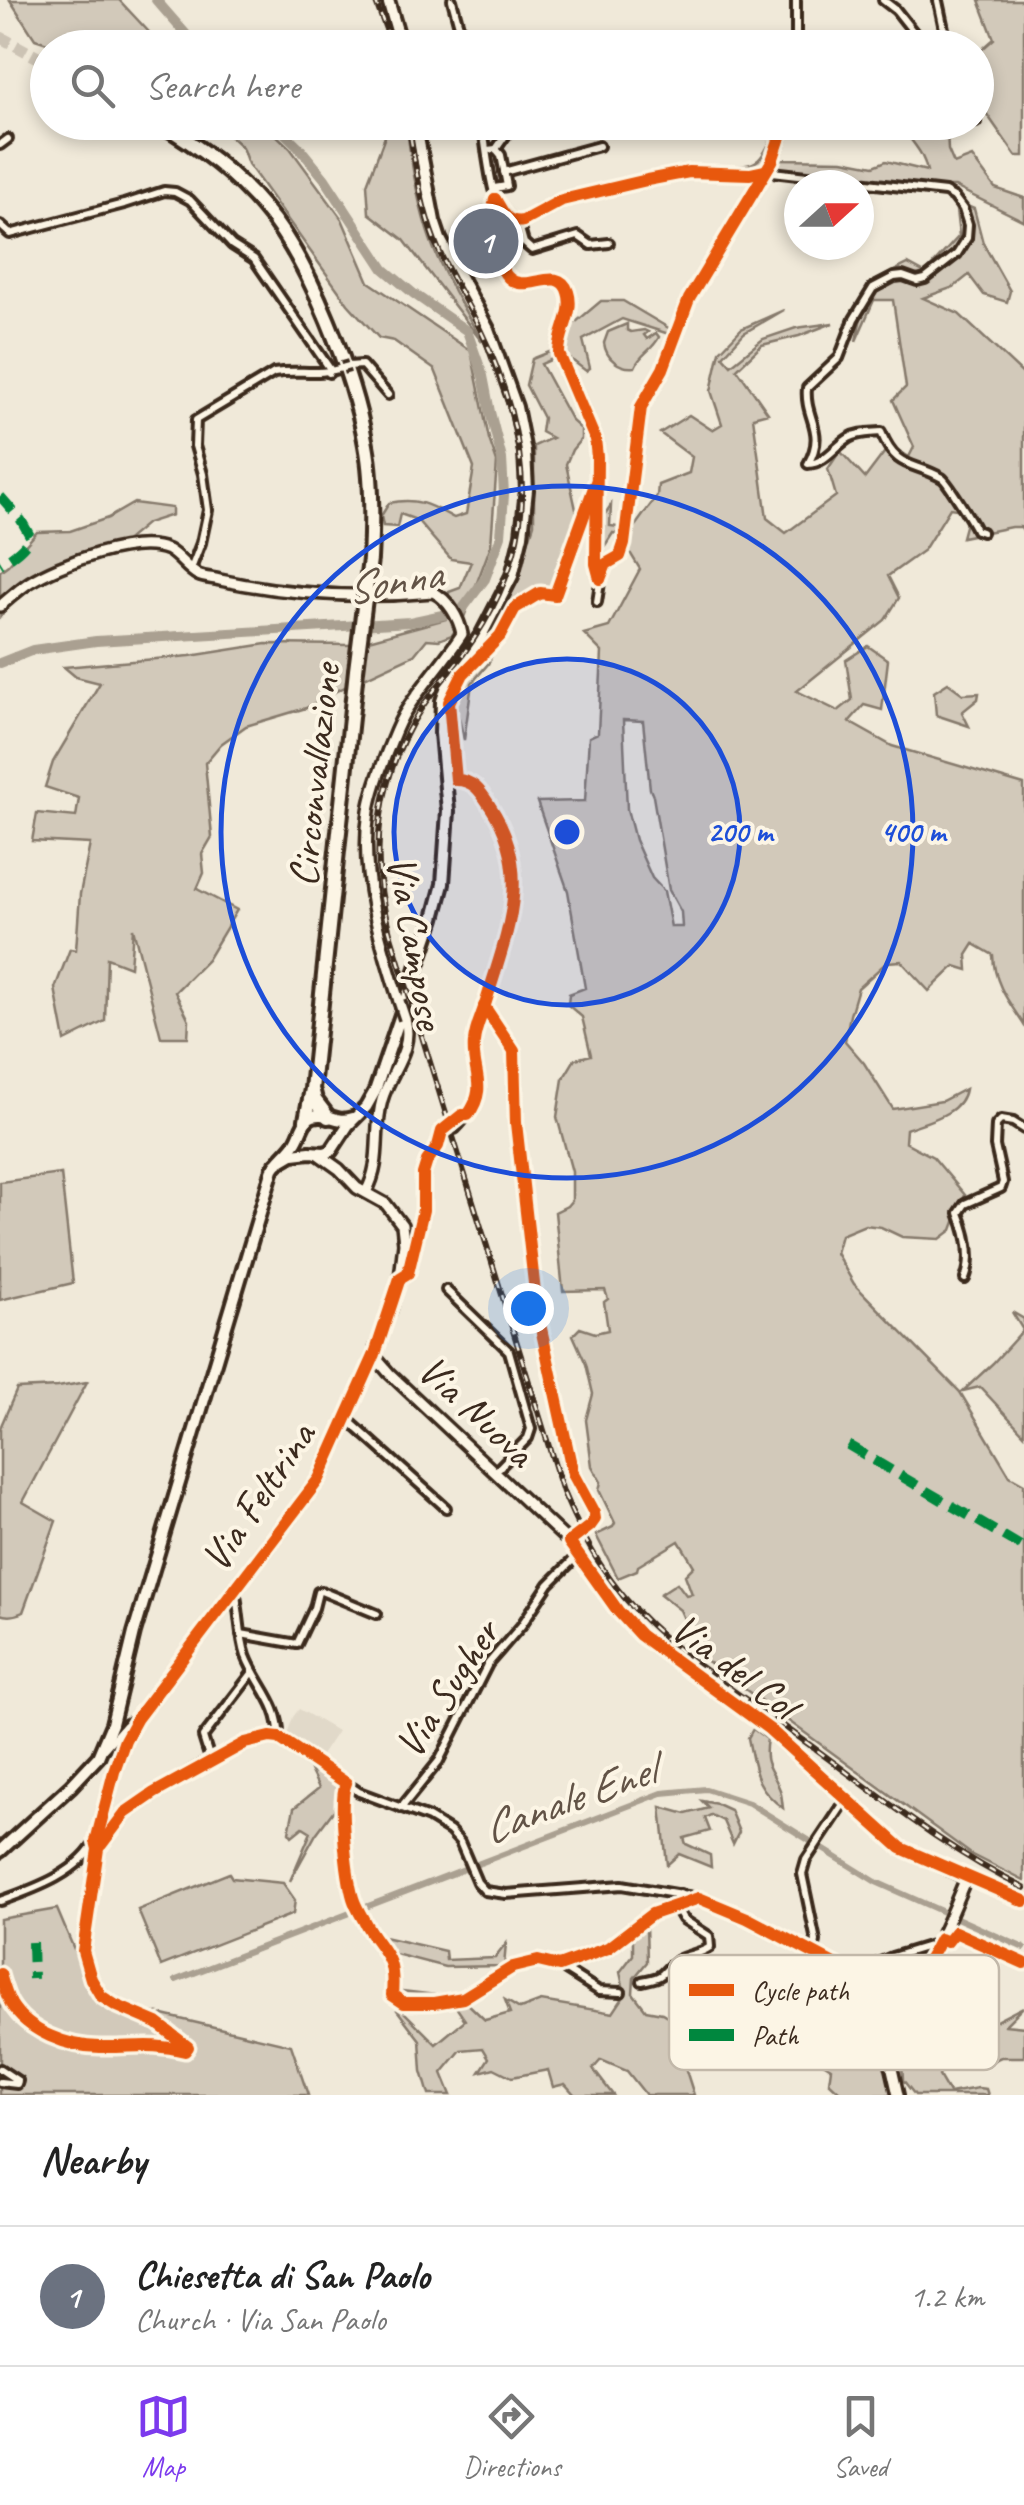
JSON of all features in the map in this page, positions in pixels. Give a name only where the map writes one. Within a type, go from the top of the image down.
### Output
[{"type":"highway","name":"Circonvallazione","points":[[187,140],[230,172],[268,212],[288,242],[323,311],[367,446],[370,559],[312,1089],[303,1126]]},
{"type":"highway","points":[[312,1089],[315,1100],[330,1118]]},
{"type":"main road","points":[[388,0],[397,30]]},
{"type":"main road","points":[[276,1164],[294,1154],[330,1151],[376,1092],[440,898],[448,810],[440,720],[442,701],[449,680],[482,634],[512,576],[524,522],[527,478],[520,421],[482,316],[440,239],[418,140]]},
{"type":"main road","points":[[303,1126],[317,1115],[342,1121],[354,1118]]},
{"type":"main road","points":[[330,1118],[338,1129],[337,1143]]},
{"type":"main road","name":"Via Feltrina","points":[[303,1126],[302,1144],[314,1153]]},
{"type":"main road","name":"Via Feltrina","points":[[0,1851],[101,1753],[276,1164],[295,1143],[303,1126]]},
{"type":"street","points":[[452,0],[461,30]]},
{"type":"street","points":[[796,0],[797,30]]},
{"type":"street","points":[[883,0],[912,30]]},
{"type":"street","points":[[938,1],[944,30]]},
{"type":"street","points":[[0,145],[8,139]]},
{"type":"street","points":[[488,140],[500,268],[520,284],[552,279],[567,289],[570,310],[559,354],[594,438],[596,482]]},
{"type":"street","points":[[492,150],[500,140]]},
{"type":"street","points":[[598,602],[600,576],[606,564],[620,556],[624,544],[641,407],[663,369],[689,299],[772,160],[779,140]]},
{"type":"street","points":[[504,172],[599,146]]},
{"type":"street","points":[[492,150],[501,155],[506,186],[494,188]]},
{"type":"street","points":[[494,199],[506,218],[524,222],[562,200],[647,180],[689,172],[764,171],[945,192],[954,197],[964,208],[968,226],[967,238],[957,254],[925,280],[894,277],[873,288],[854,319],[839,358],[807,388],[806,402],[817,434],[808,464],[822,461],[850,438],[881,432],[902,462],[947,481],[976,530],[982,532]]},
{"type":"street","points":[[0,225],[10,234],[164,191],[176,192],[190,200],[232,245],[254,258],[330,369],[328,373]]},
{"type":"street","points":[[518,222],[524,243],[532,250],[578,236],[591,245],[609,242]]},
{"type":"street","points":[[191,569],[208,510],[194,446],[196,420],[274,373],[288,370],[328,373],[362,365],[388,395]]},
{"type":"street","name":"Via Campose","points":[[0,606],[30,582],[67,565],[135,545],[167,550],[198,574],[302,594],[433,592],[443,597],[460,623],[462,634],[406,710],[377,778],[369,810],[369,885],[405,1019],[407,1042],[382,1099],[377,1164],[366,1192]]},
{"type":"street","points":[[446,781],[466,780],[480,791],[509,842],[515,885],[474,1042],[479,1094],[476,1104],[455,1129]]},
{"type":"street","points":[[484,1006],[514,1050],[516,1123],[537,1310],[573,1474],[594,1514],[595,1519],[584,1530]]},
{"type":"street","points":[[964,1279],[968,1276],[969,1258],[960,1213],[966,1204],[1001,1188],[996,1125],[1001,1120],[1013,1122],[1024,1130]]},
{"type":"street","points":[[337,1143],[335,1158],[339,1170]]},
{"type":"street","points":[[400,1278],[410,1268],[423,1210],[424,1174],[427,1161],[438,1146]]},
{"type":"street","name":"Via Feltrina","points":[[101,1753],[125,1725],[137,1718],[318,1479],[375,1354],[400,1278],[402,1225],[390,1207],[352,1184],[314,1153]]},
{"type":"street","points":[[446,1290],[509,1350],[526,1411],[531,1434],[495,1472]]},
{"type":"street","name":"Via Nuova","points":[[375,1354],[389,1373],[572,1538],[580,1554]]},
{"type":"street","points":[[347,1419],[446,1508]]},
{"type":"street","name":"Via del Col","points":[[580,1554],[618,1611],[640,1635],[769,1729],[906,1851],[966,1878]]},
{"type":"street","name":"Via Sugher","points":[[402,1808],[439,1761],[488,1664],[521,1626],[549,1584],[580,1554]]},
{"type":"street","points":[[234,1590],[246,1654],[275,1706],[279,1738]]},
{"type":"street","points":[[242,1634],[297,1644],[321,1591],[377,1614]]},
{"type":"street","points":[[214,1760],[203,1736],[254,1672]]},
{"type":"street","points":[[0,1974],[14,2008],[50,2036],[98,2048],[188,2047],[157,2023],[102,1996],[91,1979],[83,1950],[98,1837],[118,1758],[137,1718]]},
{"type":"street","points":[[0,1901],[49,1882],[83,1857],[98,1837],[139,1803],[245,1743],[270,1737],[279,1738],[360,1792],[429,1818],[450,1831],[460,1842],[482,1888],[496,1894],[622,1885],[680,1894],[747,1918],[821,1955]]},
{"type":"street","points":[[101,1753],[110,1750],[118,1758]]},
{"type":"street","points":[[346,1782],[342,1811],[352,1896],[363,1920],[388,1954],[394,1974],[392,1995],[404,2003],[463,1998],[513,1966],[538,1961],[560,1966],[599,1991],[621,1992]]},
{"type":"street","points":[[814,1951],[816,1941],[802,1874],[806,1860],[846,1800]]},
{"type":"street","points":[[931,1955],[966,1878],[1024,1902]]},
{"type":"street","points":[[680,1894],[676,1907],[683,1919],[709,1936],[710,1948],[699,1955]]},
{"type":"street","points":[[560,1966],[608,1948],[652,1914],[699,1898]]},
{"type":"street","points":[[898,1955],[939,1942]]},
{"type":"street","points":[[642,1981],[660,1978],[669,1969]]},
{"type":"street","points":[[0,2070],[18,2081],[0,2082]]},
{"type":"street","points":[[892,2070],[898,2095]]},
{"type":"shaded area","points":[[10,0],[119,0],[147,30],[30,30]]},
{"type":"shaded area","points":[[979,0],[1024,0],[1024,156],[1016,156],[994,124],[994,30],[991,30]]},
{"type":"shaded area","points":[[234,140],[282,140],[342,219],[369,282],[471,351],[497,462],[491,545],[463,620],[452,635],[427,639],[414,655],[306,708],[246,726],[221,744],[205,763],[212,837],[202,854],[204,873],[197,889],[237,910],[207,960],[175,992],[189,1020],[188,1037],[161,1037],[133,928],[130,967],[107,958],[105,1021],[65,1041],[55,988],[70,949],[76,950],[80,894],[90,844],[32,841],[37,813],[76,817],[79,798],[45,787],[53,762],[100,683],[76,677],[64,667],[190,656],[266,644],[350,645],[446,619],[449,592],[460,588],[471,562],[451,559],[417,520],[400,514],[397,527],[383,526],[381,516],[389,503],[408,501],[431,506],[454,518],[466,514],[474,468],[435,370],[394,341],[379,338],[348,304],[248,164],[242,147]]},
{"type":"shaded area","points":[[384,140],[409,140],[432,245],[482,342],[404,240],[369,213],[367,184]]},
{"type":"shaded area","points":[[770,140],[787,140],[781,159],[843,160],[874,166],[886,161],[927,171],[911,140],[948,140],[954,164],[972,157],[995,188],[1024,198],[1024,221],[955,187],[874,180],[874,170],[784,172],[711,168],[740,166],[761,157]]},
{"type":"shaded area","points":[[955,201],[974,209],[983,243],[1010,291],[1007,302],[984,295],[969,275],[954,287],[923,298],[959,314],[1024,375],[1024,532],[1021,527],[1011,527],[962,537],[969,511],[950,508],[924,550],[888,576],[899,598],[885,620],[797,691],[838,711],[852,700],[846,660],[868,646],[888,660],[882,710],[864,705],[849,722],[892,746],[1024,785],[1024,1025],[999,984],[993,955],[974,944],[967,955],[968,970],[955,966],[929,991],[901,961],[887,962],[858,988],[845,1041],[893,1109],[942,1101],[965,1089],[950,1111],[906,1129],[905,1142],[933,1157],[965,1195],[952,1230],[940,1239],[902,1237],[881,1227],[865,1225],[841,1235],[836,1253],[854,1284],[960,1392],[1010,1476],[1024,1484],[1024,1881],[971,1854],[701,1657],[680,1610],[660,1594],[677,1583],[686,1595],[692,1594],[685,1575],[694,1566],[679,1541],[637,1570],[618,1578],[596,1535],[615,1523],[592,1466],[586,1420],[593,1394],[586,1364],[573,1335],[580,1328],[595,1333],[608,1330],[604,1302],[608,1299],[605,1290],[563,1291],[555,1212],[572,1200],[572,1172],[557,1117],[563,1079],[575,1059],[591,1055],[582,1017],[568,1005],[569,994],[585,988],[568,891],[537,802],[585,801],[589,737],[598,733],[602,652],[584,634],[609,627],[640,569],[629,551],[632,537],[613,533],[599,555],[599,523],[611,505],[610,526],[633,529],[657,496],[658,485],[689,473],[692,457],[660,433],[689,415],[712,430],[722,424],[711,391],[720,351],[741,329],[784,310],[744,333],[723,356],[731,365],[763,339],[796,328],[833,323],[762,345],[737,369],[768,413],[753,417],[767,518],[786,533],[836,496],[828,469],[840,451],[865,478],[890,445],[909,457],[914,447],[893,400],[906,387],[893,300],[874,300],[856,341],[868,284],[908,264],[925,273],[959,236]],"holes":[[[623,720],[643,721],[650,789],[669,890],[681,912],[682,927],[671,927],[664,891],[652,878],[635,840],[627,809]]]},
{"type":"shaded area","points":[[601,301],[623,301],[672,330],[669,334],[622,319],[583,340],[590,368],[586,371],[564,354],[541,364],[572,421],[581,429],[581,439],[566,464],[577,514],[552,590],[517,602],[488,664],[472,683],[464,740],[455,700],[470,661],[512,592],[534,524],[534,446],[552,438],[541,432],[543,418],[526,385],[532,359],[552,351],[570,327]]},
{"type":"shaded area","points":[[627,324],[631,332],[648,332],[644,335],[647,339],[656,333],[659,337],[635,367],[615,362],[604,343],[608,332]]},
{"type":"shaded area","points":[[134,503],[172,508],[172,515],[147,523],[122,544],[29,579],[0,617],[0,571],[37,532],[70,531],[108,518]]},
{"type":"shaded area","points":[[948,683],[963,694],[979,693],[978,699],[962,712],[969,726],[936,715],[934,692]]},
{"type":"shaded area","points":[[61,1174],[73,1283],[0,1300],[0,1182]]},
{"type":"shaded area","points":[[1012,1312],[1024,1319],[1024,1434],[980,1387],[963,1391],[1023,1330]]},
{"type":"shaded area","points":[[87,1382],[23,1502],[56,1521],[23,1612],[12,1616],[0,1614],[0,1428],[17,1389]]},
{"type":"shaded area","points":[[299,1709],[337,1731],[318,1760],[285,1740]]},
{"type":"shaded area","points":[[753,1729],[767,1739],[767,1762],[780,1790],[783,1808],[758,1778],[748,1738]]},
{"type":"shaded area","points":[[306,1762],[340,1784],[337,1806],[290,1881],[311,1832],[303,1827],[292,1836],[289,1832],[294,1808],[319,1788]]},
{"type":"shaded area","points":[[702,1801],[730,1810],[739,1832],[733,1844],[723,1821],[711,1815],[705,1818],[710,1831],[684,1838],[686,1844],[710,1855],[711,1867],[679,1854],[667,1865],[661,1807],[686,1814],[709,1808]]},
{"type":"shaded area","points":[[229,1873],[232,1878],[283,1883],[295,1900],[293,1914],[161,1966],[138,1910]]},
{"type":"shaded area","points":[[57,1909],[95,1999],[291,2045],[308,2095],[0,2095],[0,1919]]},
{"type":"shaded area","points":[[646,1923],[647,1962],[634,1978],[633,1993],[646,2010],[669,2017],[669,2070],[686,2070],[694,2095],[646,2095],[627,2071],[601,2060],[593,2069],[613,2095],[575,2095],[565,2084],[553,2087],[548,2070],[512,2077],[494,2068],[480,2072],[489,2058],[483,2048],[461,2050],[442,2073],[451,2095],[429,2095],[422,2071],[420,2040],[397,2010],[400,2008],[436,2044],[465,2020],[456,2007],[401,2001],[401,1991],[462,1998],[485,2020],[510,2013],[505,2000],[520,2009],[541,2001],[613,2013],[625,1995],[620,1972],[633,1955],[633,1933]]},
{"type":"shaded area","points":[[384,1937],[445,1951],[446,1960],[495,1958],[506,1944],[504,1966],[445,1967],[395,1954]]},
{"type":"shaded area","points":[[1023,2007],[1005,2025],[1024,2027],[1024,2057],[1001,2057],[999,2019]]},
{"type":"shaded area","points":[[831,2070],[886,2070],[892,2095],[843,2095],[829,2082]]},
{"type":"shaded area","points":[[902,2070],[942,2070],[939,2076],[949,2093],[978,2088],[986,2089],[988,2095],[915,2095],[903,2080]]},
{"type":"waterway","name":"Sonna","points":[[156,0],[182,30]]},
{"type":"waterway","name":"Sonna","points":[[0,663],[33,650],[96,641],[410,622],[461,611],[485,579],[501,536],[502,459],[483,376],[467,331],[384,269],[325,179],[292,140]]},
{"type":"waterway","name":"Canale Enel","points":[[176,1980],[662,1793],[706,1789],[749,1803],[876,1882],[1024,1948]]},
{"type":"tunnel","points":[[0,37],[30,53]]},
{"type":"railway","points":[[375,0],[386,30]]},
{"type":"railway","points":[[411,140],[430,227],[505,390],[516,433],[522,498],[517,540],[497,599],[459,660],[422,707],[395,760],[381,816],[379,874],[390,933],[563,1492],[605,1572],[663,1636],[907,1816],[964,1855],[1024,1888]]},
{"type":"marked path","points":[[0,496],[30,536],[21,549],[0,564]]},
{"type":"marked path","points":[[848,1445],[1024,1548]]},
{"type":"marked path","points":[[32,1942],[33,1979]]},
{"type":"cycle path","points":[[600,579],[606,564],[620,556],[624,544],[641,407],[663,369],[689,299],[772,161],[779,140]]},
{"type":"cycle path","points":[[495,199],[508,219],[523,221],[562,200],[647,180],[689,172],[764,171]]},
{"type":"cycle path","points":[[495,199],[495,247],[510,279],[519,283],[553,279],[568,292],[569,308],[559,354],[595,439],[596,564],[600,579]]},
{"type":"cycle path","points":[[0,1974],[18,2014],[38,2030],[62,2041],[185,2051],[188,2047],[157,2023],[101,1996],[83,1951],[96,1841],[115,1768],[137,1718],[319,1479],[375,1354],[400,1278],[408,1273],[423,1210],[427,1161],[438,1146],[442,1131],[462,1115],[468,1115],[474,1105],[478,1087],[475,1037],[508,929],[514,880],[504,831],[490,806],[472,785],[456,780],[449,702],[463,674],[500,636],[515,608],[540,593],[555,595],[596,482]]},
{"type":"cycle path","points":[[484,1006],[514,1051],[516,1123],[537,1310],[573,1474],[595,1519],[569,1542],[640,1635],[769,1729],[901,1848],[1024,1901]]},
{"type":"cycle path","points":[[101,1845],[125,1813],[154,1793],[245,1743],[279,1738],[346,1783],[343,1822],[353,1898],[389,1961],[392,1995],[404,2003],[463,1998],[513,1967],[538,1961],[559,1966],[608,1948],[652,1914],[699,1898],[817,1955]]},
{"type":"cycle path","points":[[932,1955],[940,1939],[947,1942],[955,1932],[1024,1963]]},
{"type":"place","name":"Chiesetta di San Paolo","points":[[486,241]]}]
